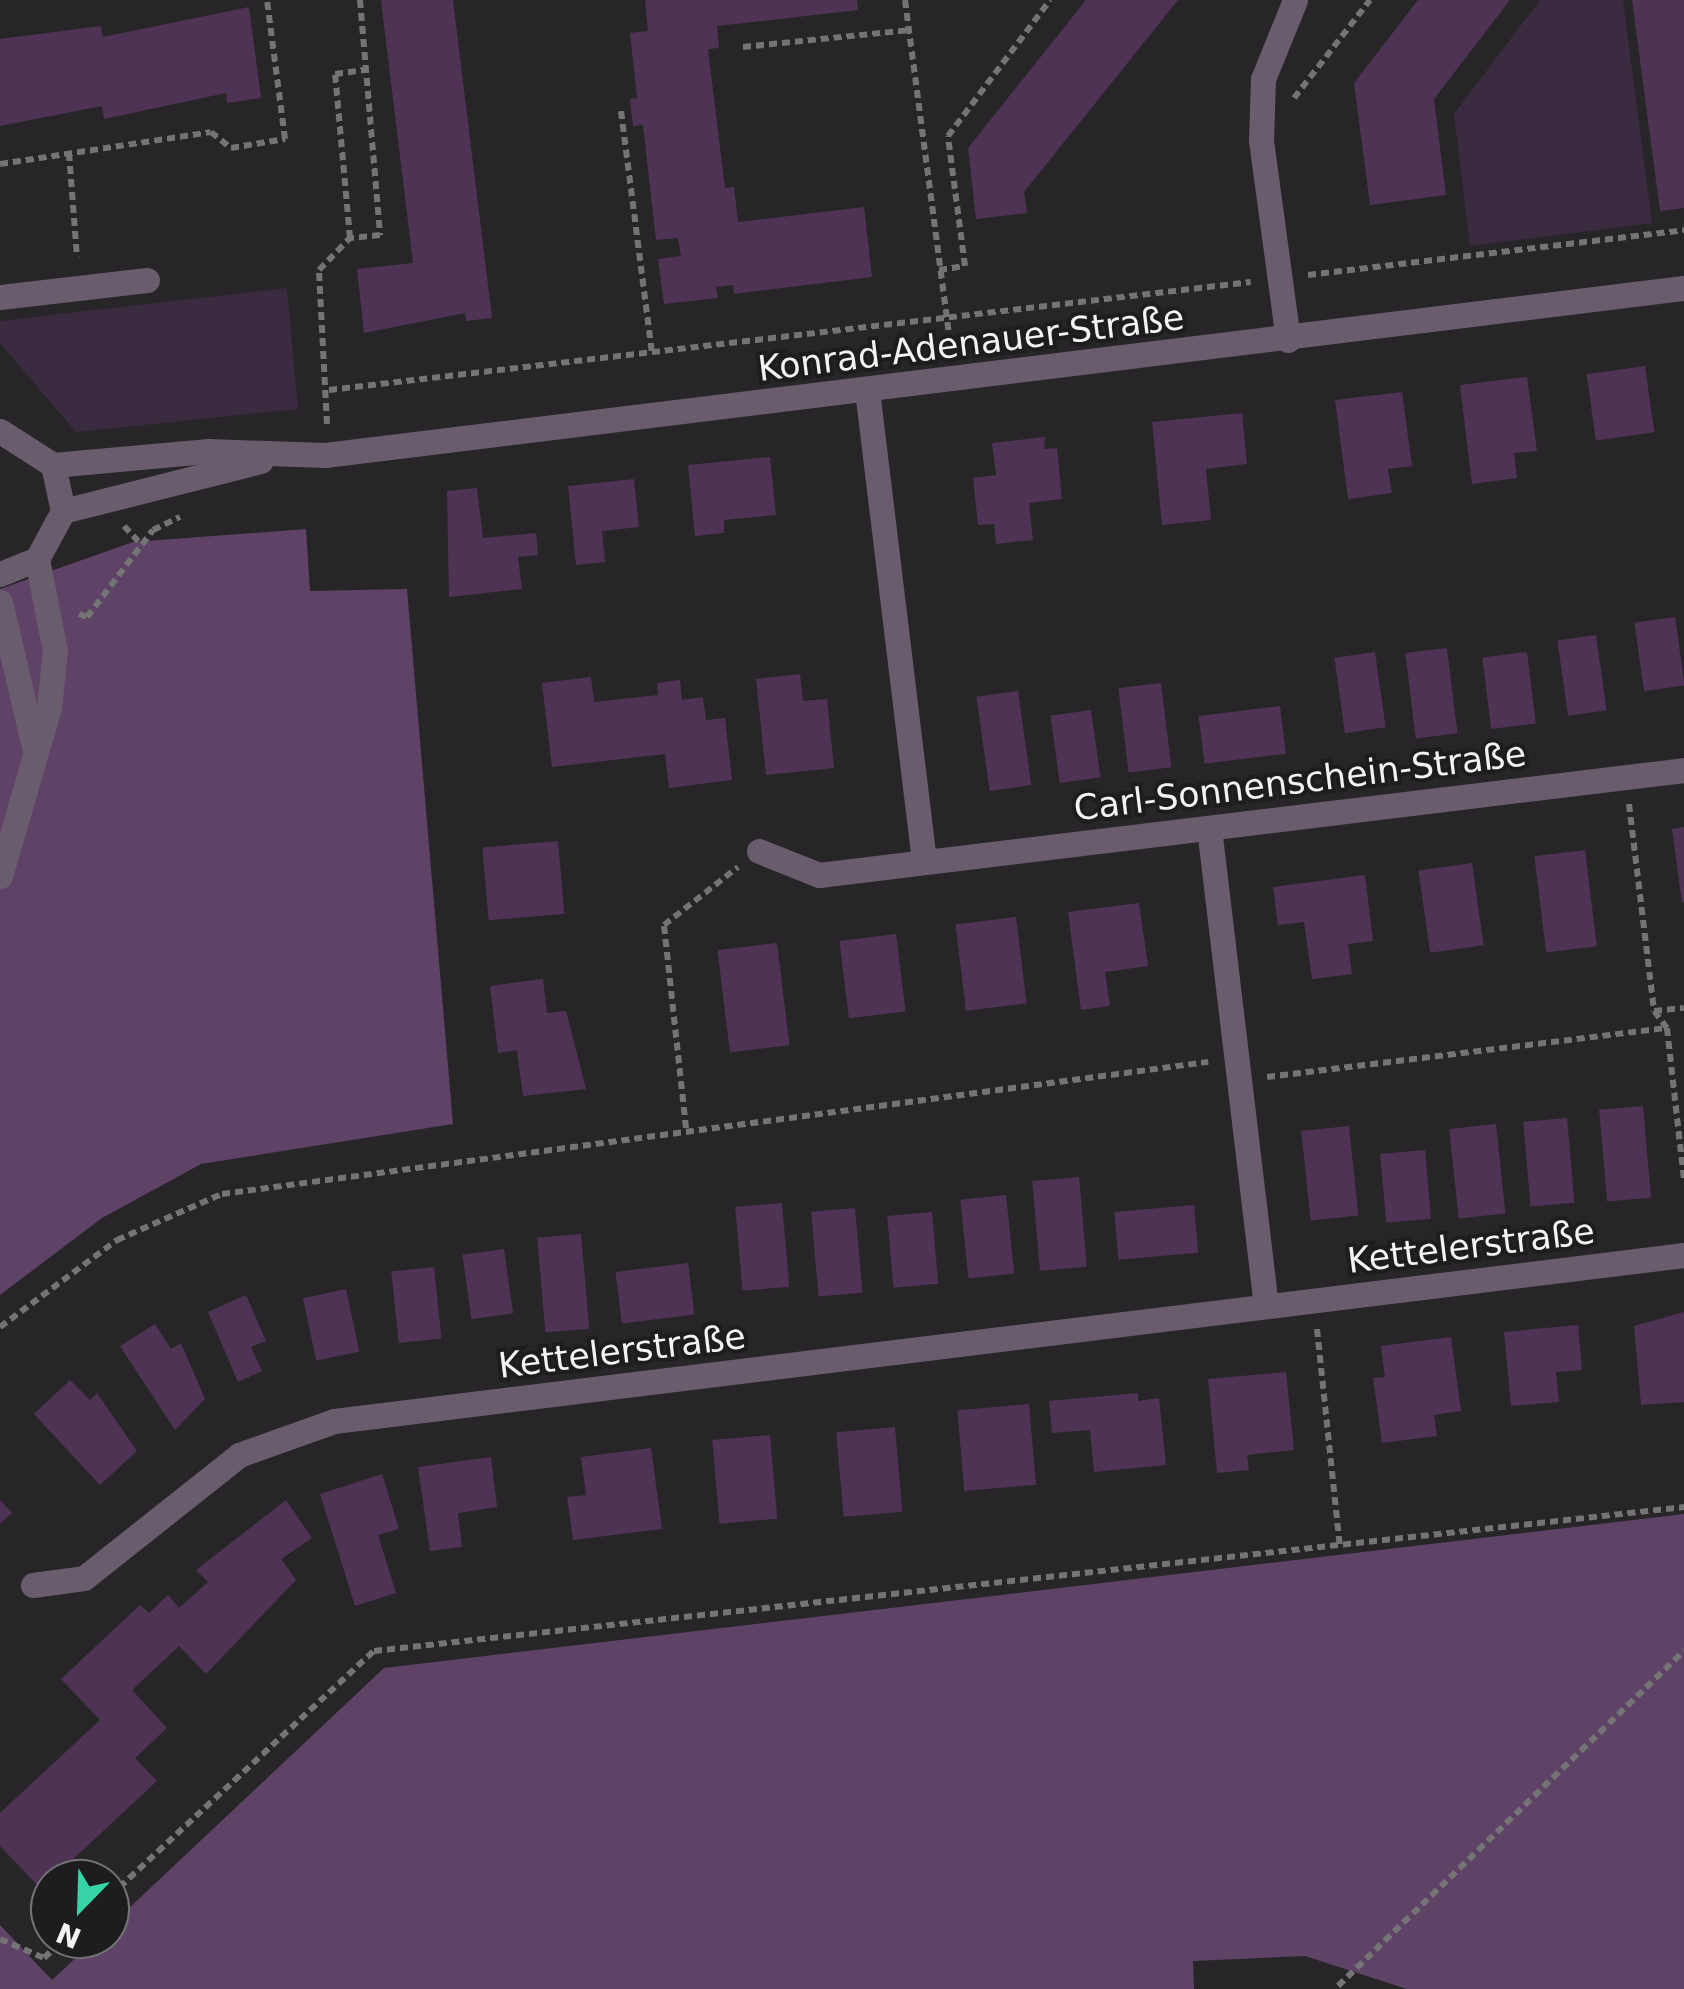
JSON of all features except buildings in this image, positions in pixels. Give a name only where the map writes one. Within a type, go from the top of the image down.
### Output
[{"type":"street","points":[[1288,340],[1261,141],[1263,79],[1295,0]]},
{"type":"street","points":[[0,297],[147,280]]},
{"type":"street","name":"Konrad-Adenauer-Straße","points":[[54,466],[208,452],[266,459],[325,456],[1288,340],[1684,288]]},
{"type":"street","points":[[868,390],[924,862]]},
{"type":"street","points":[[0,431],[38,447],[54,466],[63,511],[37,559],[0,574]]},
{"type":"street","name":"Konrad-Adenauer-Straße","points":[[63,511],[266,459]]},
{"type":"street","points":[[0,876],[35,752],[55,650],[37,559]]},
{"type":"street","points":[[0,602],[35,752]]},
{"type":"street","name":"Carl-Sonnenschein-Straße","points":[[759,851],[819,875],[1684,770]]},
{"type":"street","points":[[1209,828],[1266,1306]]},
{"type":"street","name":"Kettelerstraße","points":[[33,1585],[84,1578],[239,1456],[334,1422],[1684,1255]]},
{"type":"path","points":[[0,164],[211,132],[231,148],[285,139],[267,0]]},
{"type":"path","points":[[325,456],[329,390],[320,270],[350,238],[380,235],[360,0]]},
{"type":"path","points":[[905,0],[956,379]]},
{"type":"path","points":[[939,270],[965,266],[948,136],[1050,0]]},
{"type":"path","points":[[1261,141],[1370,0]]},
{"type":"path","points":[[744,48],[909,30]]},
{"type":"path","points":[[350,238],[335,74],[364,70]]},
{"type":"path","points":[[621,111],[652,353]]},
{"type":"path","points":[[69,153],[80,288]]},
{"type":"path","points":[[329,390],[1684,230]]},
{"type":"path","points":[[68,610],[87,617],[122,562],[187,513]]},
{"type":"path","points":[[1626,777],[1654,1011],[1667,1028],[1684,1179]]},
{"type":"path","points":[[686,1128],[664,925],[759,851]]},
{"type":"path","points":[[1654,1011],[1684,1008]]},
{"type":"path","points":[[0,1327],[116,1240],[222,1194],[686,1128],[1667,1028]]},
{"type":"path","points":[[1314,1300],[1340,1547]]},
{"type":"path","points":[[130,1877],[374,1651],[1684,1507]]},
{"type":"path","points":[[1338,1986],[1684,1651]]},
{"type":"path","points":[[0,1939],[30,1952]]},
{"type":"shaded area","points":[[1540,0],[1623,0],[1652,223],[1470,246],[1454,114]]},
{"type":"shaded area","points":[[287,288],[298,409],[76,432],[0,343],[0,321]]},
{"type":"shaded area","points":[[306,529],[310,591],[407,589],[453,1124],[201,1164],[102,1218],[0,1295],[0,589],[133,542]]},
{"type":"shaded area","points":[[1684,1514],[1684,1989],[1407,1989],[1305,1956],[1193,1961],[1194,1989],[0,1989],[0,1925],[52,1980],[75,1959],[130,1959],[130,1907],[384,1668]]}]
